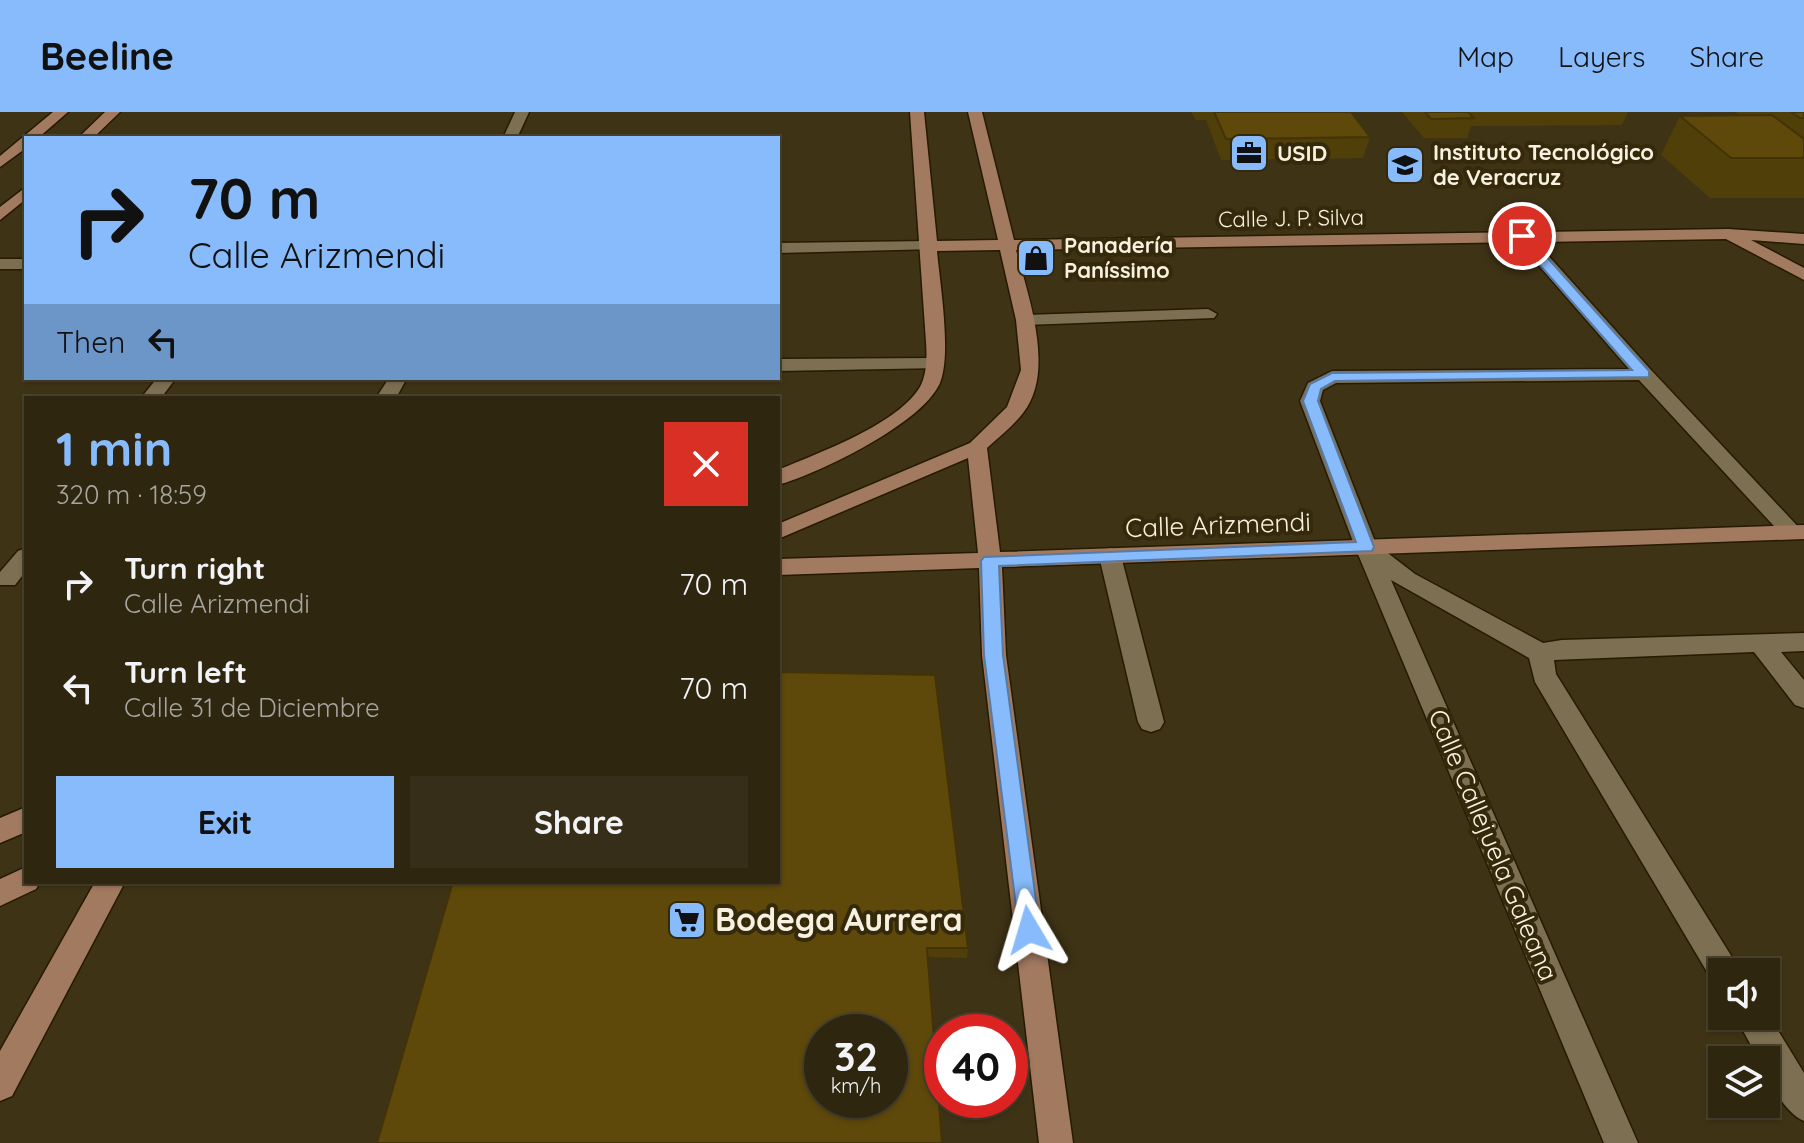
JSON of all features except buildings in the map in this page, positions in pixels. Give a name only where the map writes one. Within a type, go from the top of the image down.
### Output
[{"type":"street","points":[[33,136],[61,112]]},
{"type":"street","points":[[87,136],[113,112]]},
{"type":"street","points":[[511,136],[522,112]]},
{"type":"street","points":[[780,477],[862,439],[911,408],[929,388],[935,364],[930,246],[917,112]]},
{"type":"street","points":[[780,531],[977,447],[1016,409],[1030,370],[1025,320],[1004,244],[975,112]]},
{"type":"street","points":[[0,163],[24,143]]},
{"type":"street","points":[[0,215],[24,193]]},
{"type":"street","points":[[1728,234],[1804,275]]},
{"type":"street","name":"Calle J. P. Silva","points":[[780,248],[1728,234],[1804,239]]},
{"type":"street","points":[[1522,236],[1644,374],[1798,533]]},
{"type":"street","points":[[0,264],[24,264]]},
{"type":"street","points":[[1025,320],[1208,314]]},
{"type":"street","points":[[780,365],[935,364]]},
{"type":"street","name":"Calle Callejuela Galeana","points":[[1621,1143],[1366,547],[1310,401],[1315,387],[1332,377],[1644,374]]},
{"type":"street","points":[[153,396],[165,380]]},
{"type":"street","points":[[977,447],[990,561],[994,655],[1056,1143]]},
{"type":"street","name":"Calle Arizmendi","points":[[780,567],[1798,533]]},
{"type":"street","points":[[1366,547],[1407,580],[1540,653],[1562,649],[1804,642]]},
{"type":"street","points":[[1110,556],[1151,722]]},
{"type":"street","points":[[11,579],[24,559]]},
{"type":"street","points":[[1762,645],[1804,698]]},
{"type":"street","points":[[1540,653],[1544,675],[1716,958]]},
{"type":"street","points":[[0,831],[24,820]]},
{"type":"street","points":[[0,893],[24,881]]},
{"type":"street","points":[[0,1084],[109,884]]},
{"type":"street","points":[[1759,1030],[1804,1104]]},
{"type":"place","name":"USID","points":[[1249,153]]},
{"type":"place","name":"Instituto Tecnológico de Veracruz","points":[[1405,165]]},
{"type":"place","name":"Panadería Paníssimo","points":[[1036,258]]},
{"type":"place","name":"Bodega Aurrera","points":[[687,920]]},
{"type":"route","points":[[1029,930],[994,655],[990,561],[1366,547],[1310,401],[1315,387],[1332,377],[1644,374],[1522,236]]}]
